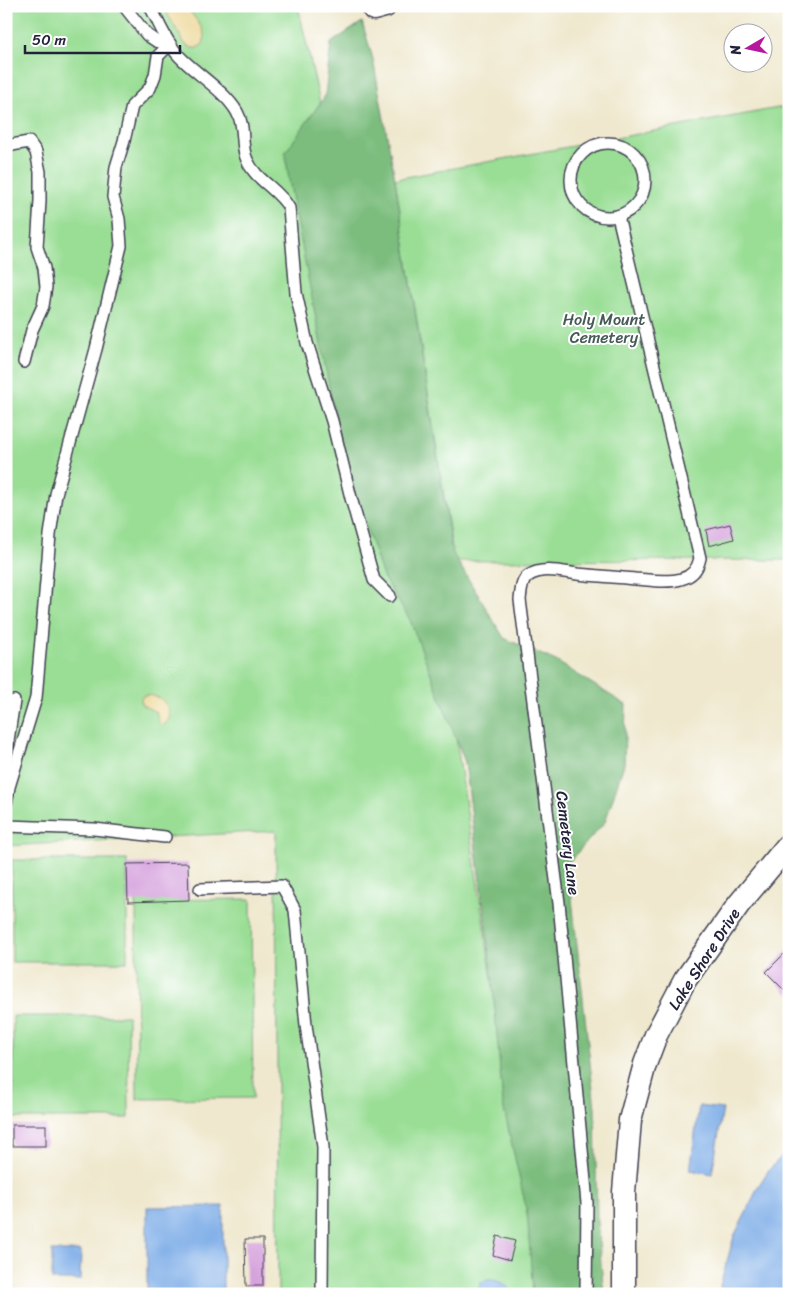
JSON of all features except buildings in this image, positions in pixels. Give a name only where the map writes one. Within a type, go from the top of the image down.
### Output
[{"type":"street","name":"Lake Shore Drive","points":[[624,1294],[624,1192],[630,1120],[645,1064],[656,1034],[685,980],[739,904],[789,844]]},
{"type":"lane","points":[[124,6],[147,35],[156,41],[170,44]]},
{"type":"lane","points":[[150,6],[178,55],[226,99],[236,112],[243,128],[246,159],[256,175],[284,200],[289,208],[296,293],[307,343],[332,421],[350,498],[374,580],[390,596]]},
{"type":"lane","points":[[6,804],[9,787],[36,698],[50,535],[56,494],[96,349],[121,246],[119,219],[113,196],[116,167],[132,106],[150,88],[155,75],[158,56],[170,44]]},
{"type":"lane","points":[[6,146],[29,142],[36,152],[40,172],[37,247],[44,268],[46,286],[43,306],[32,330],[24,362]]},
{"type":"lane","points":[[617,143],[631,150],[640,161],[644,170],[646,178],[643,194],[636,206],[623,215],[618,216],[613,218],[600,217],[580,205],[573,194],[570,181],[572,168],[578,157],[587,148],[596,144],[617,143]]},
{"type":"lane","name":"Cemetery Lane","points":[[586,1294],[587,1203],[559,902],[520,600],[521,586],[526,577],[546,570],[665,581],[682,579],[693,573],[698,567],[700,558],[618,216]]},
{"type":"lane","points":[[6,754],[14,701]]},
{"type":"lane","points":[[6,826],[94,828],[165,837]]},
{"type":"lane","points":[[200,889],[282,886],[295,910],[306,1024],[323,1147],[322,1294]]},
{"type":"green space","points":[[6,6],[298,6],[440,631],[539,1294],[278,1294],[276,831],[6,846]]},
{"type":"green space","points":[[362,22],[373,59],[395,179],[452,552],[504,638],[556,661],[626,705],[624,764],[605,822],[568,863],[595,1108],[597,1222],[604,1294],[533,1294],[527,1212],[503,1105],[492,977],[465,762],[410,620],[383,577],[343,458],[289,180],[285,153],[325,96],[331,43]]},
{"type":"green space","name":"Holy Mount Cemetery","points":[[789,106],[789,560],[454,561],[395,179]]},
{"type":"green space","points":[[12,860],[127,860],[127,962],[12,962]]},
{"type":"green space","points":[[251,899],[253,1098],[137,1099],[136,900]]},
{"type":"green space","points":[[13,1016],[128,1016],[129,1118],[13,1118]]},
{"type":"sand","points":[[167,6],[188,6],[204,34],[203,44],[197,48],[192,48],[185,44],[168,15]]},
{"type":"sand","points":[[149,695],[161,699],[166,705],[169,717],[165,724],[161,725],[159,723],[156,712],[142,705],[141,699],[143,696]]},
{"type":"water","points":[[699,1106],[723,1109],[712,1174],[690,1170]]},
{"type":"water","points":[[789,1148],[789,1294],[722,1294],[720,1286],[734,1236],[757,1188],[768,1171]]},
{"type":"water","points":[[223,1206],[223,1294],[147,1294],[147,1207]]},
{"type":"water","points":[[52,1251],[81,1251],[80,1280],[52,1280]]},
{"type":"water","points":[[489,1279],[503,1283],[512,1294],[476,1294],[481,1283]]}]
